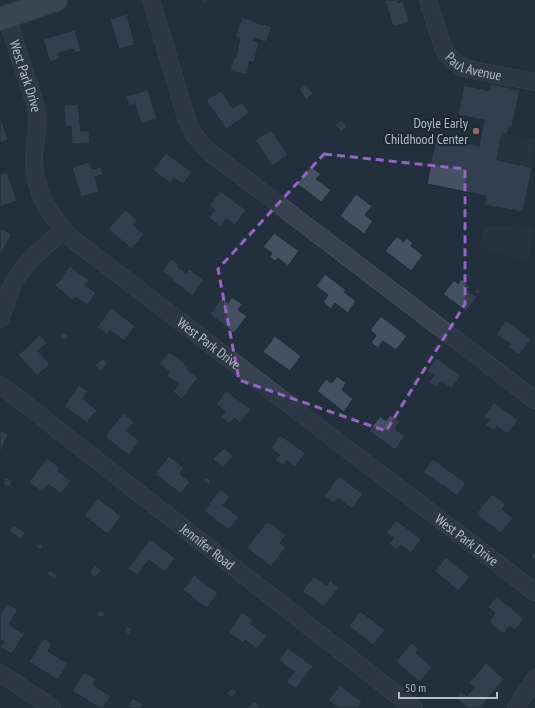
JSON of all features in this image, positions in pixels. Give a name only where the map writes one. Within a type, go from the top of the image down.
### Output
[{"type":"main road","points":[[3,18],[56,0]]},
{"type":"street","points":[[151,0],[190,129],[201,144],[217,158],[535,400]]},
{"type":"street","name":"Paul Avenue","points":[[428,0],[442,44],[454,61],[462,66],[477,71],[535,82]]},
{"type":"street","name":"West Park Drive","points":[[3,18],[36,110],[37,123],[34,157],[35,178],[44,201],[55,220],[63,230],[76,242],[535,592]]},
{"type":"street","points":[[0,319],[14,282],[21,271],[32,258],[63,230]]},
{"type":"street","name":"Jennifer Road","points":[[0,385],[414,708]]},
{"type":"street","points":[[0,673],[52,708]]},
{"type":"street","points":[[516,708],[535,678]]},
{"type":"highlighted area","points":[[324,154],[465,169],[465,304],[386,431],[239,380],[218,269]]},
{"type":"green space","points":[[502,133],[535,139],[532,167],[497,160]]},
{"type":"green space","points":[[519,224],[535,228],[527,261],[478,247],[484,227]]},
{"type":"building","points":[[202,0],[213,0],[203,3]]},
{"type":"building","points":[[385,0],[397,0],[398,3],[403,1],[409,22],[393,27]]},
{"type":"building","points":[[127,14],[135,45],[119,49],[110,19]]},
{"type":"building","points":[[242,17],[272,27],[266,42],[254,38],[253,41],[259,42],[254,62],[250,61],[247,75],[230,71],[234,57],[236,57],[240,38],[235,36]]},
{"type":"building","points":[[75,30],[81,51],[74,53],[73,49],[59,53],[60,59],[50,62],[43,39]]},
{"type":"building","points":[[306,84],[313,94],[306,99],[299,89]]},
{"type":"building","points":[[491,84],[520,90],[512,126],[509,126],[507,134],[502,133],[497,160],[532,167],[523,212],[484,205],[486,196],[427,184],[436,137],[479,146],[484,120],[458,115],[464,85],[490,91]]},
{"type":"building","points":[[148,90],[157,119],[141,124],[135,104],[129,106],[126,96]]},
{"type":"building","points":[[221,91],[233,108],[242,102],[250,113],[226,129],[206,100]]},
{"type":"building","points":[[78,104],[81,131],[89,131],[90,143],[72,144],[71,126],[65,127],[64,105]]},
{"type":"building","points":[[0,115],[8,140],[0,143]]},
{"type":"building","points":[[342,120],[347,127],[341,132],[335,124]]},
{"type":"building","points":[[271,130],[288,155],[272,166],[255,140]]},
{"type":"building","points":[[166,153],[192,172],[183,184],[174,178],[170,183],[153,170]]},
{"type":"building","points":[[90,162],[92,169],[101,167],[103,175],[95,177],[99,192],[81,197],[72,167]]},
{"type":"building","points":[[310,166],[321,174],[316,179],[331,190],[321,202],[297,184]]},
{"type":"building","points":[[7,172],[17,201],[0,207],[0,174]]},
{"type":"building","points":[[220,191],[246,210],[235,225],[227,219],[221,227],[209,218],[215,210],[209,206]]},
{"type":"building","points":[[356,194],[372,206],[365,215],[373,221],[364,234],[340,216]]},
{"type":"building","points":[[125,210],[137,220],[133,225],[144,234],[132,249],[108,229]]},
{"type":"building","points":[[0,228],[12,234],[0,256]]},
{"type":"building","points":[[274,233],[299,251],[288,266],[278,258],[275,261],[269,257],[272,253],[263,247]]},
{"type":"building","points":[[397,236],[404,242],[406,238],[413,243],[411,246],[423,255],[411,271],[385,251]]},
{"type":"building","points":[[171,259],[186,273],[189,269],[204,280],[192,296],[162,271]]},
{"type":"building","points":[[70,266],[89,280],[85,285],[96,293],[87,305],[76,297],[73,300],[55,286]]},
{"type":"building","points":[[325,274],[346,290],[344,292],[356,301],[348,313],[335,303],[331,309],[323,302],[328,295],[316,286]]},
{"type":"building","points":[[461,279],[470,286],[467,290],[477,297],[466,311],[443,294],[454,280],[458,284]]},
{"type":"building","points":[[477,288],[481,291],[478,294],[474,292]]},
{"type":"building","points":[[232,297],[242,304],[238,310],[247,316],[234,333],[210,314],[222,298],[228,303]]},
{"type":"building","points":[[111,308],[135,326],[124,341],[110,330],[107,335],[97,327]]},
{"type":"building","points":[[381,316],[407,336],[396,350],[383,341],[378,348],[371,343],[376,335],[370,330]]},
{"type":"building","points":[[506,320],[531,339],[519,355],[508,347],[510,344],[496,334]]},
{"type":"building","points":[[63,332],[69,336],[66,341],[60,337]]},
{"type":"building","points":[[40,335],[47,343],[38,351],[50,364],[37,376],[18,355]]},
{"type":"building","points":[[275,336],[301,356],[290,371],[263,352]]},
{"type":"building","points":[[169,352],[189,367],[187,369],[198,378],[182,399],[173,392],[179,384],[167,376],[170,372],[159,364]]},
{"type":"building","points":[[102,358],[108,363],[101,371],[95,366]]},
{"type":"building","points":[[437,358],[461,376],[451,389],[441,381],[436,387],[429,382],[434,376],[427,371]]},
{"type":"building","points":[[337,376],[346,383],[342,390],[353,399],[344,412],[317,391],[326,379],[332,383]]},
{"type":"building","points":[[79,385],[88,391],[83,399],[97,410],[87,423],[64,406]]},
{"type":"building","points":[[226,391],[251,409],[240,423],[234,418],[229,424],[221,417],[225,411],[216,404]]},
{"type":"building","points":[[494,402],[518,420],[508,434],[497,426],[494,431],[485,425],[489,420],[484,416]]},
{"type":"building","points":[[123,413],[134,422],[127,431],[140,441],[129,455],[105,437]]},
{"type":"building","points":[[390,415],[400,422],[395,429],[405,436],[395,450],[369,431],[380,416],[386,421]]},
{"type":"building","points":[[0,430],[8,434],[0,454]]},
{"type":"building","points":[[280,435],[305,453],[295,467],[287,460],[283,466],[275,460],[280,455],[271,448]]},
{"type":"building","points":[[224,448],[233,456],[223,468],[213,459]]},
{"type":"building","points":[[169,456],[184,468],[180,474],[190,482],[181,494],[155,474]]},
{"type":"building","points":[[47,458],[60,468],[58,471],[71,481],[61,494],[48,484],[42,492],[29,482]]},
{"type":"building","points":[[433,459],[466,483],[457,496],[423,472]]},
{"type":"building","points":[[339,476],[363,494],[352,509],[338,498],[334,503],[324,496]]},
{"type":"building","points":[[206,477],[211,481],[208,485],[203,481]]},
{"type":"building","points":[[5,478],[12,480],[10,487],[3,484]]},
{"type":"building","points":[[220,489],[230,497],[223,505],[239,517],[229,530],[204,511]]},
{"type":"building","points":[[492,494],[506,504],[502,509],[513,518],[501,533],[476,514]]},
{"type":"building","points":[[98,498],[121,516],[108,534],[84,516]]},
{"type":"building","points":[[396,520],[421,539],[411,553],[401,545],[397,550],[389,544],[393,538],[386,533]]},
{"type":"building","points":[[267,521],[286,535],[280,543],[286,547],[271,567],[247,548]]},
{"type":"building","points":[[14,525],[26,533],[21,539],[9,531]]},
{"type":"building","points":[[150,539],[175,558],[165,572],[149,560],[137,575],[128,568]]},
{"type":"building","points":[[38,543],[43,546],[40,550],[35,546]]},
{"type":"building","points":[[535,551],[535,560],[531,557]]},
{"type":"building","points":[[446,557],[470,577],[458,591],[435,571]]},
{"type":"building","points":[[95,565],[101,570],[95,578],[89,573]]},
{"type":"building","points":[[50,570],[58,576],[55,580],[47,574]]},
{"type":"building","points":[[194,575],[218,593],[207,608],[183,590]]},
{"type":"building","points":[[314,576],[327,585],[330,581],[339,587],[324,607],[302,591]]},
{"type":"building","points":[[497,596],[524,619],[515,630],[510,626],[503,634],[489,621],[495,613],[488,607]]},
{"type":"building","points":[[7,603],[18,610],[9,625],[24,634],[12,654],[0,647],[4,642],[0,640],[0,615]]},
{"type":"building","points":[[100,610],[105,614],[102,618],[97,615]]},
{"type":"building","points":[[360,611],[385,630],[373,645],[349,626]]},
{"type":"building","points":[[242,612],[253,620],[251,624],[267,636],[257,649],[245,640],[243,643],[228,632]]},
{"type":"building","points":[[127,626],[132,629],[129,635],[123,631]]},
{"type":"building","points":[[44,638],[52,643],[48,651],[68,664],[58,680],[29,662]]},
{"type":"building","points":[[411,643],[419,649],[416,653],[432,667],[420,682],[396,662]]},
{"type":"building","points":[[288,648],[313,666],[296,689],[286,682],[294,672],[279,660]]},
{"type":"building","points":[[486,663],[504,679],[480,708],[467,708],[456,698],[461,691],[467,696],[474,687],[469,683]]},
{"type":"building","points":[[84,672],[96,679],[93,685],[111,696],[103,708],[100,708],[72,691]]},
{"type":"building","points":[[340,685],[362,702],[358,708],[338,708],[328,700]]},
{"type":"building","points":[[232,688],[237,691],[232,698],[227,694]]},
{"type":"building","points":[[133,698],[143,704],[141,708],[127,708]]},
{"type":"building","points":[[254,701],[260,706],[259,708],[248,708]]},
{"type":"place","name":"Doyle Early Childhood Center","points":[[476,131]]}]
